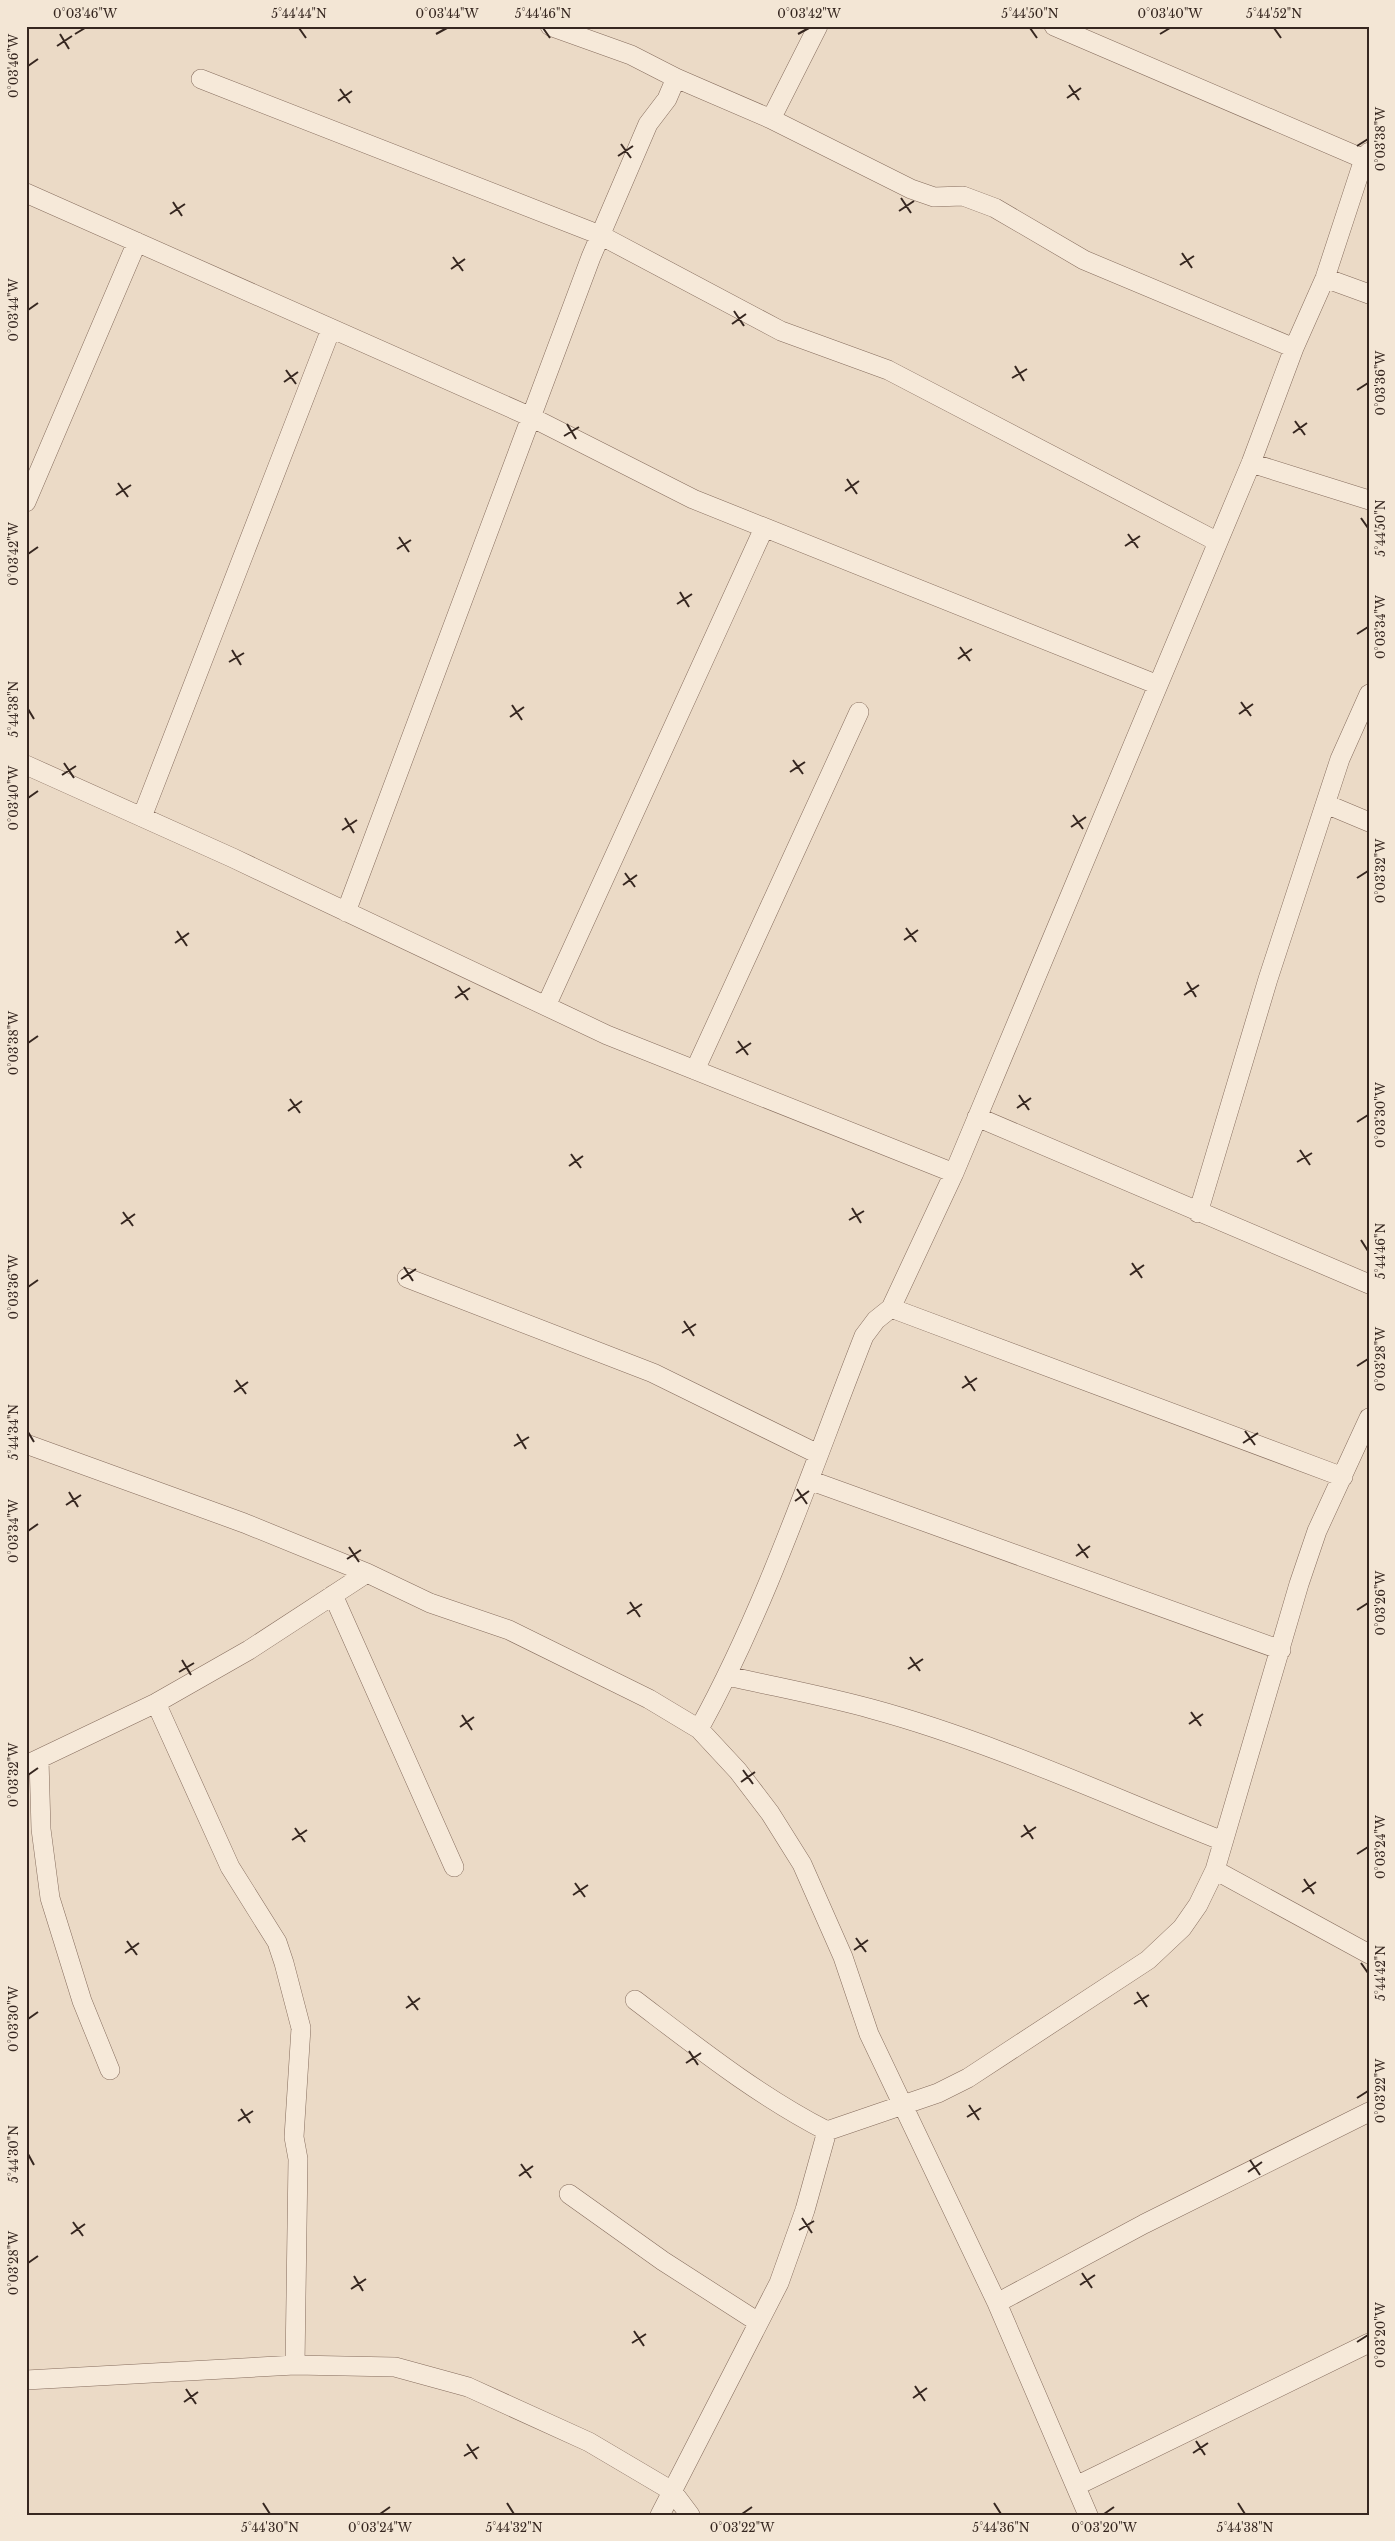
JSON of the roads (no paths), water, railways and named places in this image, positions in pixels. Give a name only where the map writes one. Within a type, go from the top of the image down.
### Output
[{"type":"street","points":[[550,26],[631,55],[676,78],[771,119],[911,189],[934,197],[963,196],[995,208],[1084,260],[1294,348]]},
{"type":"street","points":[[771,119],[818,26]]},
{"type":"street","points":[[699,1729],[728,1676],[809,1480],[864,1336],[876,1320],[891,1308],[954,1173],[1252,463],[1294,348],[1325,278],[1366,156],[1054,26]]},
{"type":"street","points":[[346,912],[600,235],[648,124],[667,99],[676,78]]},
{"type":"street","points":[[201,79],[600,235],[781,331],[888,370],[1218,542]]},
{"type":"street","points":[[26,193],[531,417],[694,499],[1158,685]]},
{"type":"street","points":[[26,502],[137,242]]},
{"type":"street","points":[[1325,278],[1369,294]]},
{"type":"street","points":[[142,817],[332,328]]},
{"type":"street","points":[[1252,463],[1369,500]]},
{"type":"street","points":[[546,1006],[764,528]]},
{"type":"street","points":[[1198,1213],[1268,979],[1340,759],[1369,694]]},
{"type":"street","points":[[695,1070],[859,712]]},
{"type":"street","points":[[26,765],[142,817],[607,1035],[954,1173]]},
{"type":"street","points":[[1326,804],[1369,822]]},
{"type":"street","points":[[977,1117],[1198,1213],[1369,1284]]},
{"type":"street","points":[[407,1278],[653,1373],[818,1454]]},
{"type":"street","points":[[891,1308],[1343,1476]]},
{"type":"street","points":[[635,2000],[739,2079],[787,2110],[827,2131],[938,2093],[968,2078],[1148,1960],[1182,1928],[1198,1905],[1215,1870],[1282,1650],[1299,1584],[1317,1531],[1369,1418]]},
{"type":"street","points":[[26,1444],[244,1523],[367,1573],[430,1603],[509,1630],[649,1699],[699,1729],[743,1778],[770,1813],[802,1864],[843,1957],[869,2034],[997,2303],[1088,2515]]},
{"type":"street","points":[[809,1480],[1282,1650]]},
{"type":"street","points":[[110,2070],[82,2001],[50,1898],[32,1762],[156,1703],[249,1650],[367,1573]]},
{"type":"street","points":[[333,1595],[454,1868]]},
{"type":"street","points":[[728,1676],[873,1709],[1027,1762],[1223,1841]]},
{"type":"street","points":[[156,1703],[230,1867],[277,1942],[301,2028],[294,2137],[298,2158],[295,2365]]},
{"type":"street","points":[[1215,1870],[1369,1954]]},
{"type":"street","points":[[997,2303],[1144,2224],[1369,2112]]},
{"type":"street","points":[[660,2515],[779,2283],[802,2219],[827,2131]]},
{"type":"street","points":[[569,2194],[663,2261],[758,2322]]},
{"type":"street","points":[[1076,2486],[1369,2343]]},
{"type":"street","points":[[26,2380],[295,2365],[395,2368],[468,2387],[589,2442],[672,2491],[690,2515]]}]
